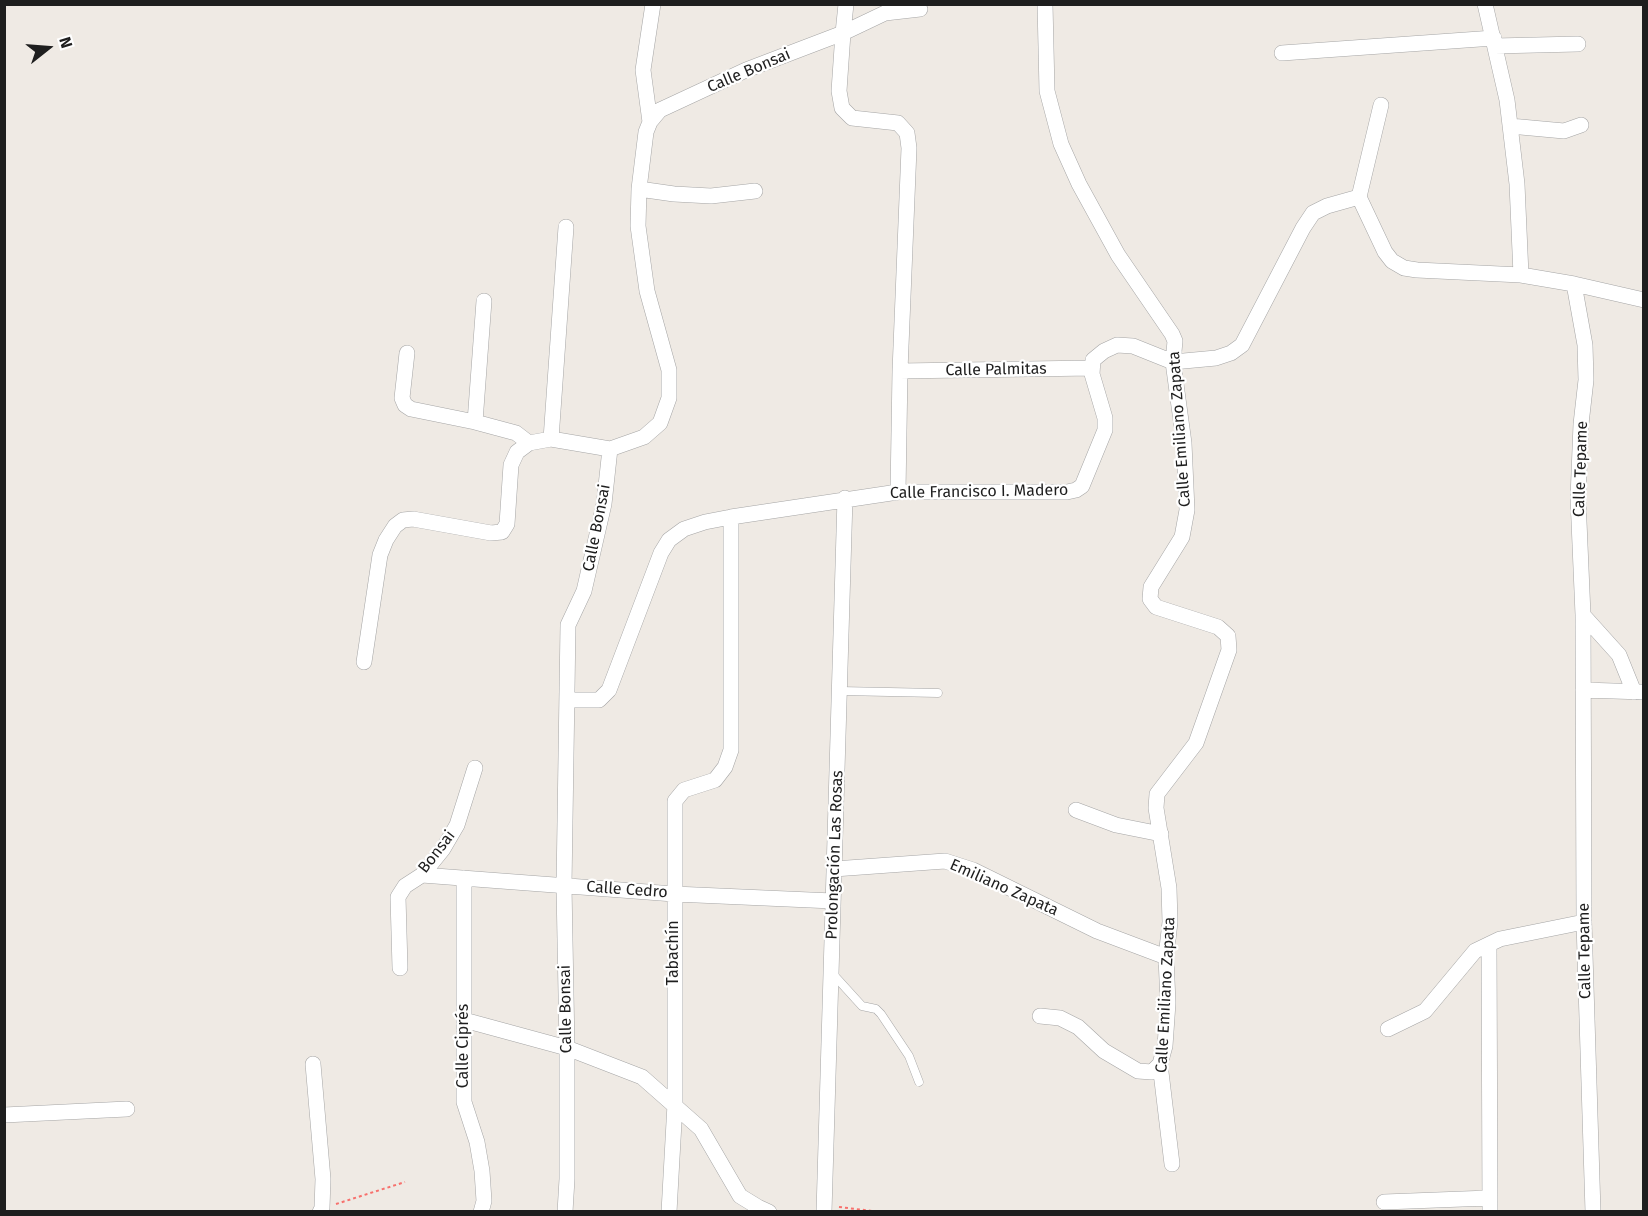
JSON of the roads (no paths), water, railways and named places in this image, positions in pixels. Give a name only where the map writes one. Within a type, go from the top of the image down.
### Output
[{"type":"street","points":[[363,662],[380,555],[395,526],[403,520],[413,519],[491,533],[502,531],[507,524],[511,465],[517,452],[529,443],[551,440],[610,448],[644,437],[660,423],[669,398],[669,370],[647,291],[638,226],[639,189],[646,132],[650,122],[643,70],[653,4]]},
{"type":"street","points":[[846,4],[839,91],[842,108],[852,118],[898,123],[907,133],[909,147],[900,371],[898,492]]},
{"type":"street","name":"Calle Emiliano Zapata","points":[[1045,4],[1047,91],[1061,144],[1079,184],[1118,255],[1175,340],[1173,362],[1184,443],[1188,510],[1182,537],[1151,587],[1150,599],[1156,607],[1218,627],[1228,636],[1229,650],[1196,743],[1157,794],[1156,808],[1169,888],[1170,922],[1166,957],[1168,1003],[1165,1046],[1160,1064],[1172,1164]]},
{"type":"street","points":[[1485,4],[1495,42],[1510,126],[1520,212],[1521,275]]},
{"type":"street","name":"Calle Bonsai","points":[[650,122],[660,110],[746,70],[843,33],[885,13],[920,9]]},
{"type":"street","points":[[1282,53],[1495,42],[1578,44]]},
{"type":"street","points":[[1381,105],[1359,197],[1385,252],[1392,261],[1404,268],[1521,275],[1644,300]]},
{"type":"street","points":[[1510,126],[1564,131],[1581,125]]},
{"type":"street","points":[[639,189],[711,196],[755,191]]},
{"type":"street","points":[[1092,368],[1093,360],[1104,351],[1117,345],[1133,346],[1173,362],[1216,358],[1231,353],[1242,345],[1313,213],[1327,206],[1359,197]]},
{"type":"street","points":[[551,440],[566,227]]},
{"type":"street","name":"Calle Tepame","points":[[1574,284],[1585,345],[1586,380],[1581,424],[1578,498],[1583,615],[1584,922],[1593,1212]]},
{"type":"street","points":[[475,422],[484,301]]},
{"type":"street","points":[[407,353],[402,398],[405,405],[411,409],[516,433],[529,443]]},
{"type":"street","name":"Calle Palmitas","points":[[900,371],[1092,368]]},
{"type":"street","name":"Calle Francisco I. Madero","points":[[567,700],[599,700],[609,690],[661,553],[669,540],[684,529],[731,517],[845,498],[898,492],[1067,492],[1083,486],[1105,430],[1105,418],[1092,368]]},
{"type":"street","name":"Calle Bonsai","points":[[565,1212],[567,1048],[564,885],[568,625],[584,591],[604,504],[610,448]]},
{"type":"street","name":"Prolongación Las Rosas","points":[[824,1208],[845,498]]},
{"type":"street","name":"Tabachín","points":[[669,1212],[675,1104],[675,801],[684,790],[715,780],[725,767],[731,750],[731,517]]},
{"type":"street","points":[[1583,615],[1619,655],[1639,692]]},
{"type":"street","points":[[1583,690],[1639,692]]},
{"type":"street","name":"Bonsai","points":[[400,968],[398,897],[405,886],[422,875],[443,849],[457,825],[475,768]]},
{"type":"street","points":[[1076,810],[1116,825],[1161,834]]},
{"type":"street","name":"Emiliano Zapata","points":[[834,869],[945,861],[973,870],[1097,931],[1166,957]]},
{"type":"street","name":"Calle Cedro","points":[[422,875],[674,894],[833,901]]},
{"type":"street","name":"Calle Ciprés","points":[[464,878],[464,1102],[477,1142],[482,1170],[484,1201],[481,1212]]},
{"type":"street","points":[[1388,1029],[1425,1011],[1475,951],[1500,939],[1584,922]]},
{"type":"street","points":[[1384,1202],[1490,1205],[1490,945]]},
{"type":"street","points":[[1040,1016],[1060,1018],[1078,1027],[1104,1051],[1138,1071],[1152,1071],[1160,1064]]},
{"type":"street","points":[[464,1020],[567,1048],[642,1077],[702,1129],[740,1196],[758,1208],[769,1212]]},
{"type":"street","points":[[313,1064],[323,1179],[321,1210]]},
{"type":"street","points":[[4,1115],[127,1108]]},
{"type":"lane","points":[[840,692],[938,693]]},
{"type":"lane","points":[[831,972],[862,1006],[876,1009],[881,1014],[909,1056],[919,1082]]}]
